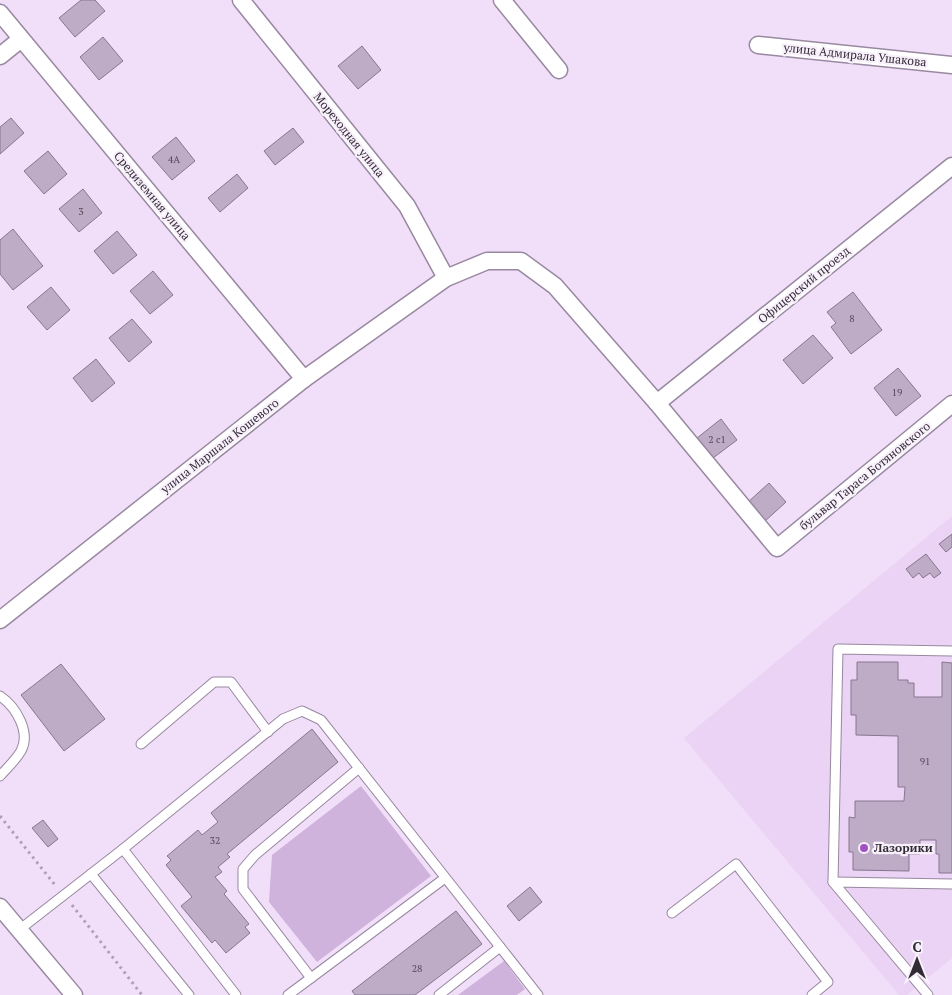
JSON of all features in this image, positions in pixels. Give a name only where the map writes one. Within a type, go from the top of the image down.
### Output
[{"type":"street","name":"Мореходная улица","points":[[241,0],[407,206],[446,278]]},
{"type":"street","points":[[502,0],[559,70]]},
{"type":"street","name":"Средиземная улица","points":[[0,14],[304,379]]},
{"type":"street","points":[[0,56],[21,38]]},
{"type":"street","name":"улица Адмирала Ушакова","points":[[758,45],[952,65]]},
{"type":"street","name":"Офицерский проезд","points":[[657,403],[952,166]]},
{"type":"street","name":"улица Маршала Кошевого","points":[[0,620],[304,379],[446,278],[487,261],[522,261],[555,286],[657,403],[777,548]]},
{"type":"street","name":"бульвар Тараса Ботяновского","points":[[777,548],[952,404]]},
{"type":"street","points":[[0,907],[74,995]]},
{"type":"lane","points":[[928,995],[833,882],[838,649],[952,652]]},
{"type":"lane","points":[[141,744],[214,682],[231,682],[268,732]]},
{"type":"lane","points":[[0,696],[15,712],[21,723],[24,737],[22,749],[0,776]]},
{"type":"lane","points":[[19,930],[123,849],[283,719],[302,711],[321,720],[538,995]]},
{"type":"lane","points":[[311,978],[243,889],[243,869],[255,855],[359,768]]},
{"type":"lane","points":[[123,849],[236,995]]},
{"type":"lane","points":[[672,913],[736,864],[828,982],[812,995]]},
{"type":"lane","points":[[91,874],[189,995]]},
{"type":"lane","points":[[288,995],[445,878]]},
{"type":"lane","points":[[833,882],[952,884]]},
{"type":"lane","points":[[439,995],[500,947]]},
{"type":"shaded area","name":"Лазорики","points":[[952,516],[952,958],[907,995],[899,995],[684,738]]},
{"type":"shaded area","points":[[361,786],[431,876],[317,962],[269,902],[272,855]]},
{"type":"shaded area","points":[[504,961],[525,989],[517,995],[458,995]]},
{"type":"building","points":[[81,0],[95,0],[105,11],[75,37],[59,18]]},
{"type":"building","points":[[103,37],[123,61],[99,80],[80,57]]},
{"type":"building","points":[[362,46],[381,70],[358,89],[338,66]]},
{"type":"building","points":[[11,118],[24,133],[0,154],[0,127]]},
{"type":"building","points":[[293,128],[304,142],[275,165],[264,151]]},
{"type":"building","points":[[176,137],[195,161],[172,180],[152,157]]},
{"type":"building","points":[[48,151],[67,174],[44,194],[24,171]]},
{"type":"building","points":[[237,174],[248,188],[220,212],[208,198]]},
{"type":"building","points":[[83,189],[102,213],[79,232],[59,209]]},
{"type":"building","points":[[13,229],[43,266],[13,290],[0,274],[0,240]]},
{"type":"building","points":[[117,231],[137,255],[113,274],[94,251]]},
{"type":"building","points":[[153,271],[173,295],[150,314],[130,291]]},
{"type":"building","points":[[51,287],[70,310],[47,330],[27,307]]},
{"type":"building","points":[[853,292],[882,330],[851,354],[831,327],[836,323],[827,312]]},
{"type":"building","points":[[132,319],[152,342],[129,362],[109,338]]},
{"type":"building","points":[[813,335],[833,358],[803,384],[783,360]]},
{"type":"building","points":[[96,359],[115,383],[92,402],[73,378]]},
{"type":"building","points":[[898,368],[921,396],[896,416],[874,388]]},
{"type":"building","points":[[721,419],[737,440],[713,458],[697,438]]},
{"type":"building","points":[[769,483],[786,502],[764,522],[747,503]]},
{"type":"building","points":[[952,534],[952,547],[946,552],[939,544]]},
{"type":"building","points":[[926,554],[941,573],[934,578],[930,573],[923,578],[919,573],[913,578],[906,569]]},
{"type":"building","points":[[857,662],[898,662],[898,680],[908,680],[908,683],[914,683],[914,697],[942,697],[942,662],[952,663],[952,873],[939,873],[939,854],[936,854],[936,840],[920,840],[920,854],[909,854],[909,871],[853,870],[853,852],[849,852],[849,817],[855,818],[855,801],[904,801],[905,787],[898,787],[898,736],[856,735],[856,715],[851,715],[851,680],[857,680]]},
{"type":"building","points":[[61,664],[105,719],[64,751],[21,695]]},
{"type":"building","points":[[312,729],[338,762],[227,854],[230,857],[218,867],[222,872],[215,877],[227,891],[224,894],[249,924],[245,927],[250,933],[226,953],[215,940],[212,943],[181,906],[192,897],[166,865],[171,860],[167,856],[198,830],[202,835],[218,822],[211,813]]},
{"type":"building","points":[[43,820],[58,839],[48,847],[32,828]]},
{"type":"building","points":[[530,887],[542,902],[519,921],[507,906]]},
{"type":"building","points":[[456,911],[482,944],[415,995],[355,995],[352,991]]},
{"type":"place","name":"Лазорики","points":[[864,848]]}]
